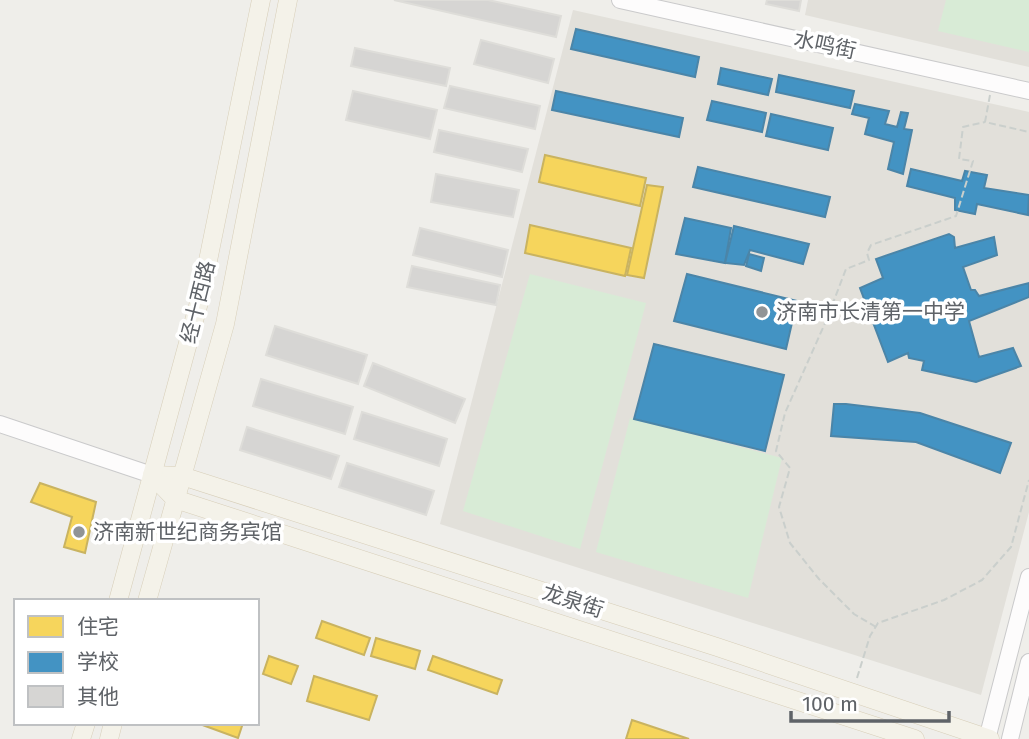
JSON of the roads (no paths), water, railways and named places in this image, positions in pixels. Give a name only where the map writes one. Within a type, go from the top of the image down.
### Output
[{"type":"main road","name":"经十西路","points":[[119,599],[201,295],[261,0]]},
{"type":"main road","name":"经十西路","points":[[148,599],[225,324],[288,0]]},
{"type":"main road","name":"龙泉街","points":[[152,475],[182,476],[717,647],[988,739]]},
{"type":"main road","name":"龙泉街","points":[[152,475],[175,499],[915,739]]},
{"type":"street","name":"水鸣街","points":[[620,0],[1029,91]]},
{"type":"street","name":"龙泉街","points":[[0,424],[152,475]]},
{"type":"street","points":[[988,739],[1029,577]]},
{"type":"street","points":[[1010,739],[1029,662]]},
{"type":"place","name":"济南市长清第一中学","points":[[762,312]]},
{"type":"place","name":"济南新世纪商务宾馆","points":[[79,532]]}]
